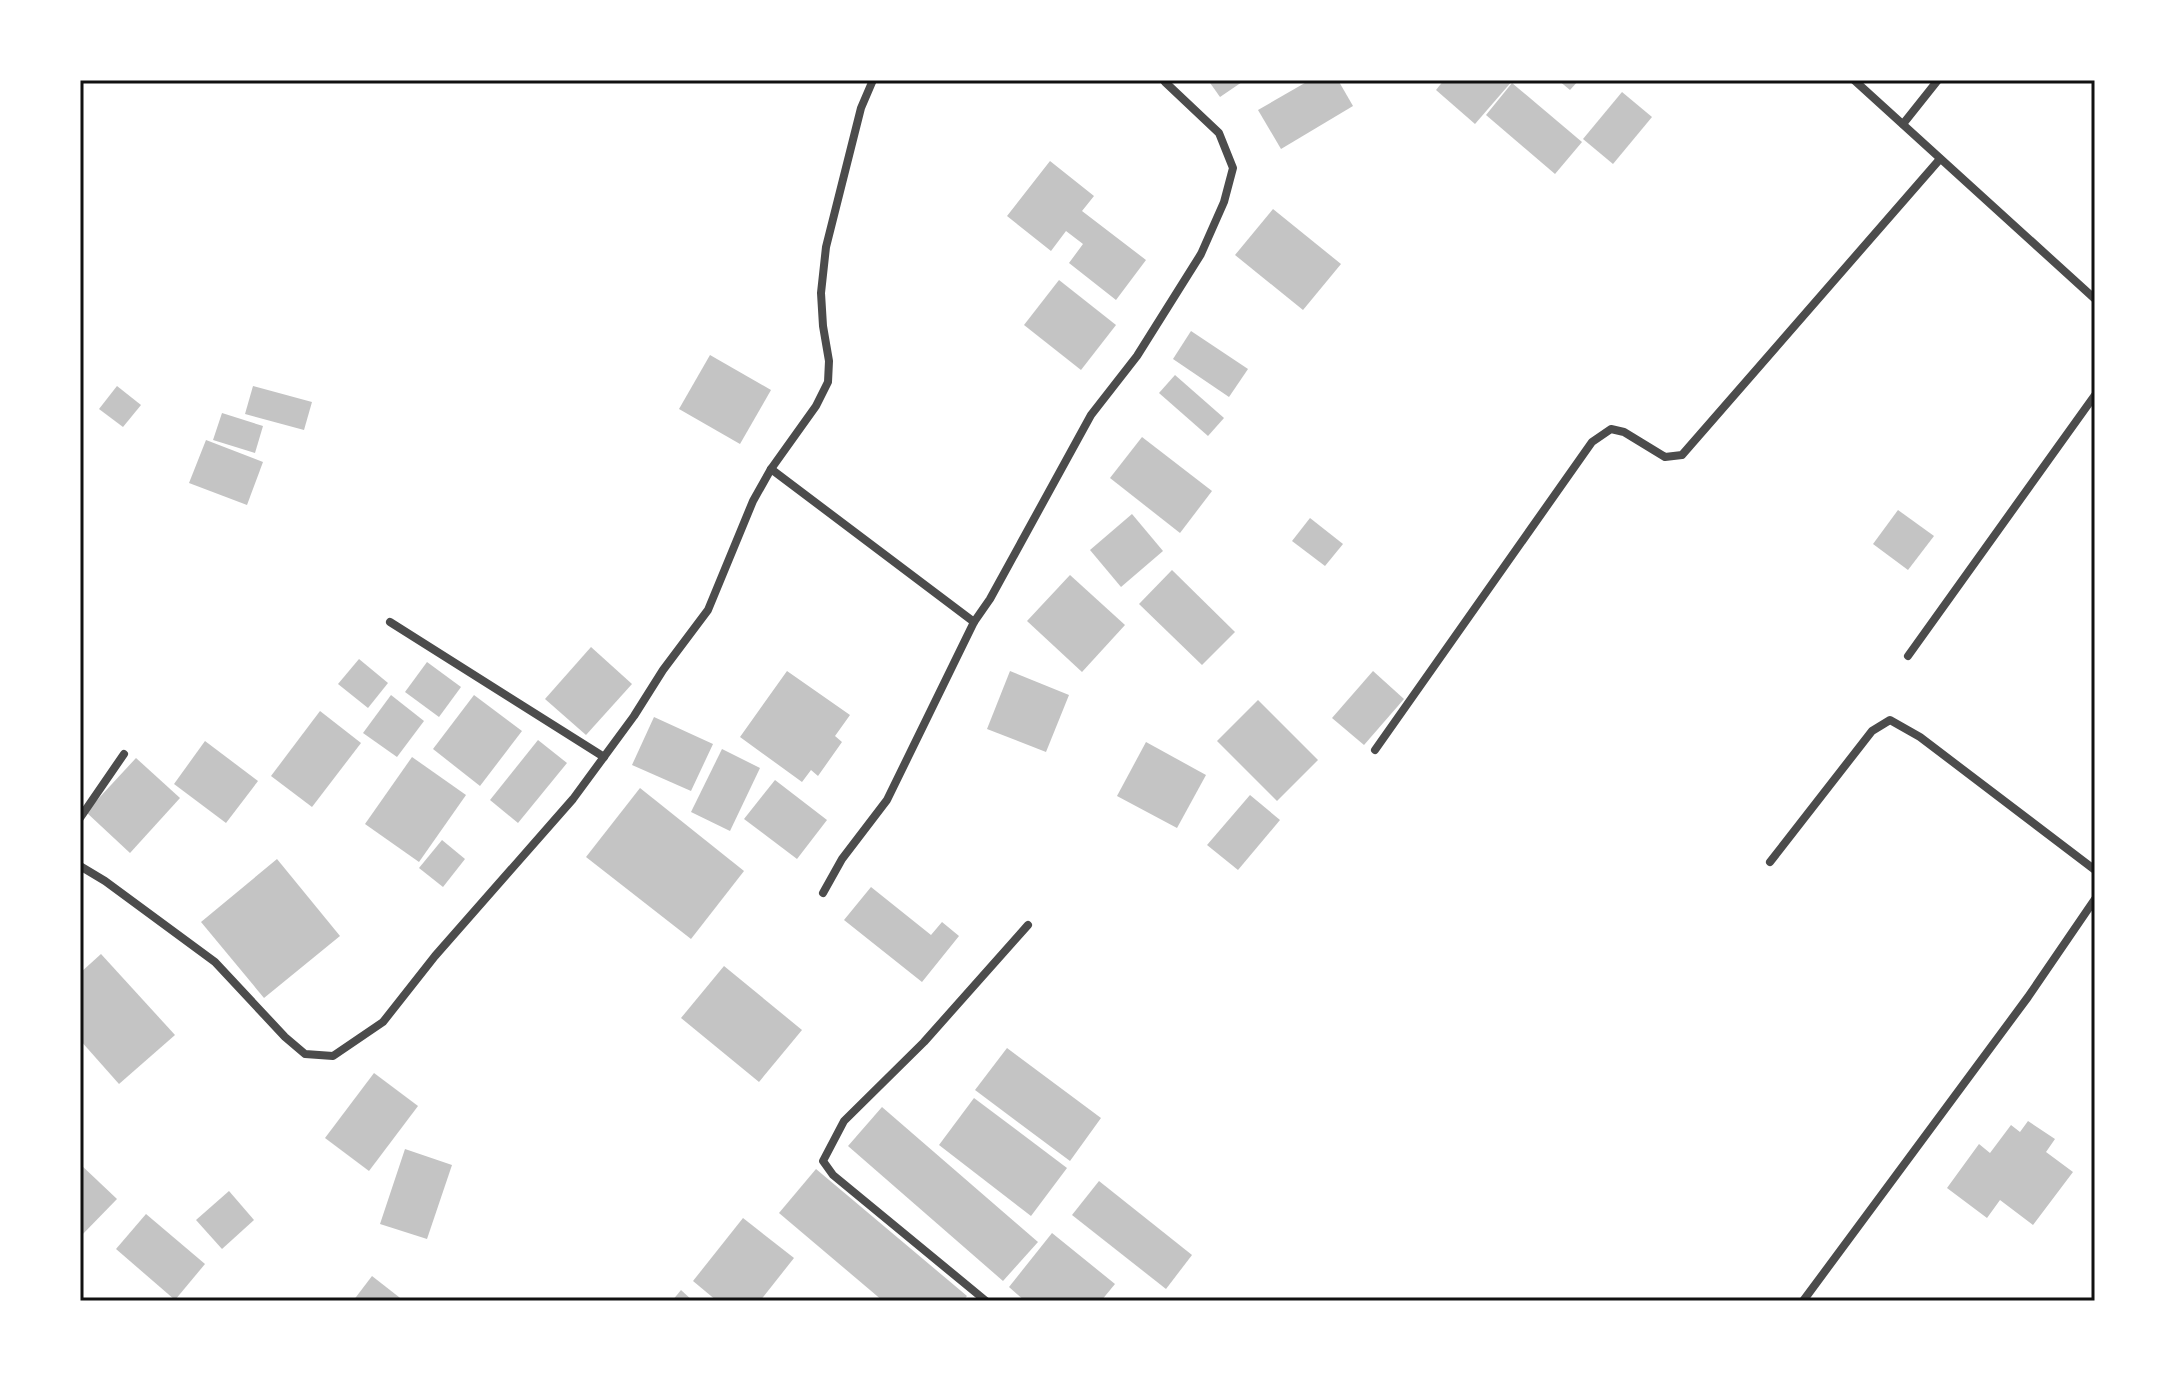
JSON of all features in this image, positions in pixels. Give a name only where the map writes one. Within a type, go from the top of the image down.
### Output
[{"type":"street","points":[[80,866],[215,962],[285,1037],[305,1054],[333,1056],[383,1022],[435,956],[573,799],[634,716],[663,670],[708,610],[753,501],[771,469],[816,406],[828,382],[829,361],[821,293],[826,247],[861,108],[873,80]]},
{"type":"street","points":[[1854,80],[2095,299]]},
{"type":"street","points":[[1903,124],[1938,80]]},
{"type":"street","points":[[823,893],[842,859],[887,800],[974,622],[990,599],[1091,415],[1137,356],[1201,254],[1224,202],[1233,168],[1219,133],[1165,82]]},
{"type":"street","points":[[1375,750],[1592,442],[1611,429],[1624,432],[1665,457],[1682,455],[1940,159]]},
{"type":"street","points":[[1908,656],[2095,395]]},
{"type":"street","points":[[771,469],[974,622]]},
{"type":"street","points":[[390,622],[604,757]]},
{"type":"street","points":[[1770,862],[1872,731],[1890,720],[1920,737],[2095,870]]},
{"type":"street","points":[[80,818],[124,754]]},
{"type":"street","points":[[1803,1301],[2028,997],[2095,899]]},
{"type":"street","points":[[986,1301],[833,1175],[823,1161],[844,1121],[924,1042],[1028,925]]},
{"type":"building","points":[[1208,80],[1245,80],[1220,97]]},
{"type":"building","points":[[1310,80],[1338,80],[1353,106],[1281,149],[1258,110]]},
{"type":"building","points":[[1444,80],[1513,80],[1475,124],[1436,90]]},
{"type":"building","points":[[1558,80],[1579,80],[1570,90]]},
{"type":"building","points":[[1512,83],[1582,142],[1555,174],[1486,115]]},
{"type":"building","points":[[1622,92],[1652,117],[1613,164],[1583,139]]},
{"type":"building","points":[[1050,161],[1094,196],[1082,211],[1146,260],[1116,300],[1069,263],[1083,244],[1066,231],[1051,251],[1007,216]]},
{"type":"building","points":[[1273,209],[1341,264],[1303,310],[1235,255]]},
{"type":"building","points":[[1059,280],[1116,325],[1081,370],[1024,325]]},
{"type":"building","points":[[1191,331],[1248,369],[1229,397],[1173,359]]},
{"type":"building","points":[[710,355],[771,390],[740,444],[679,409]]},
{"type":"building","points":[[1175,375],[1224,418],[1208,436],[1159,393]]},
{"type":"building","points":[[117,386],[141,405],[123,427],[99,409]]},
{"type":"building","points":[[253,386],[312,402],[304,430],[245,414]]},
{"type":"building","points":[[222,413],[263,426],[255,453],[213,440]]},
{"type":"building","points":[[1142,437],[1212,491],[1180,533],[1110,478]]},
{"type":"building","points":[[206,440],[263,462],[247,505],[189,483]]},
{"type":"building","points":[[1898,510],[1934,536],[1908,570],[1873,544]]},
{"type":"building","points":[[1132,514],[1163,551],[1121,587],[1090,550]]},
{"type":"building","points":[[1310,518],[1343,544],[1325,566],[1292,541]]},
{"type":"building","points":[[1172,570],[1235,632],[1202,665],[1139,604]]},
{"type":"building","points":[[1070,575],[1125,625],[1082,672],[1027,621]]},
{"type":"building","points":[[591,647],[632,684],[586,735],[545,699]]},
{"type":"building","points":[[359,659],[388,683],[368,708],[338,684]]},
{"type":"building","points":[[427,662],[461,687],[439,717],[405,692]]},
{"type":"building","points":[[787,671],[850,715],[835,736],[842,742],[818,776],[811,770],[802,782],[740,737]]},
{"type":"building","points":[[1010,671],[1069,695],[1046,752],[987,729]]},
{"type":"building","points":[[1373,671],[1404,699],[1364,745],[1332,718]]},
{"type":"building","points":[[391,695],[424,721],[397,757],[363,733]]},
{"type":"building","points":[[474,695],[522,731],[480,786],[433,749]]},
{"type":"building","points":[[1258,700],[1318,760],[1277,801],[1217,741]]},
{"type":"building","points":[[320,711],[361,743],[312,807],[271,776]]},
{"type":"building","points":[[654,717],[713,744],[691,791],[632,765]]},
{"type":"building","points":[[538,740],[567,763],[518,823],[490,800]]},
{"type":"building","points":[[205,741],[258,781],[226,823],[174,784]]},
{"type":"building","points":[[1146,742],[1206,775],[1177,828],[1117,796]]},
{"type":"building","points":[[722,749],[760,768],[730,831],[691,812]]},
{"type":"building","points":[[412,757],[466,795],[419,862],[365,824]]},
{"type":"building","points":[[136,758],[180,798],[130,853],[86,812]]},
{"type":"building","points":[[775,780],[827,820],[797,859],[744,819]]},
{"type":"building","points":[[640,788],[744,871],[691,939],[586,857]]},
{"type":"building","points":[[1250,795],[1280,820],[1238,870],[1207,845]]},
{"type":"building","points":[[442,840],[465,859],[443,887],[419,868]]},
{"type":"building","points":[[277,859],[340,936],[264,998],[201,922]]},
{"type":"building","points":[[871,887],[931,935],[942,922],[959,936],[922,982],[844,920]]},
{"type":"building","points":[[101,954],[175,1035],[119,1084],[80,1040],[80,973]]},
{"type":"building","points":[[724,966],[802,1030],[759,1082],[681,1018]]},
{"type":"building","points":[[1007,1048],[1101,1118],[1070,1161],[975,1090]]},
{"type":"building","points":[[374,1073],[418,1106],[369,1171],[325,1138]]},
{"type":"building","points":[[974,1098],[1067,1168],[1031,1216],[939,1145]]},
{"type":"building","points":[[882,1107],[1038,1242],[1003,1281],[848,1146]]},
{"type":"building","points":[[2028,1121],[2055,1139],[2046,1152],[2073,1172],[2033,1225],[2000,1200],[1987,1218],[1947,1188],[1979,1144],[1990,1153],[2011,1125],[2020,1132]]},
{"type":"building","points":[[405,1149],[452,1165],[427,1239],[380,1224]]},
{"type":"building","points":[[80,1164],[117,1199],[80,1237]]},
{"type":"building","points":[[816,1169],[967,1296],[963,1301],[883,1301],[779,1213]]},
{"type":"building","points":[[1099,1181],[1192,1255],[1166,1289],[1072,1215]]},
{"type":"building","points":[[229,1191],[254,1220],[222,1249],[196,1220]]},
{"type":"building","points":[[146,1214],[205,1264],[175,1300],[116,1249]]},
{"type":"building","points":[[743,1218],[794,1258],[760,1301],[717,1301],[693,1281]]},
{"type":"building","points":[[1052,1233],[1115,1284],[1101,1301],[1025,1301],[1009,1287]]},
{"type":"building","points":[[372,1276],[404,1301],[353,1301]]},
{"type":"building","points":[[681,1290],[693,1301],[672,1301]]}]
